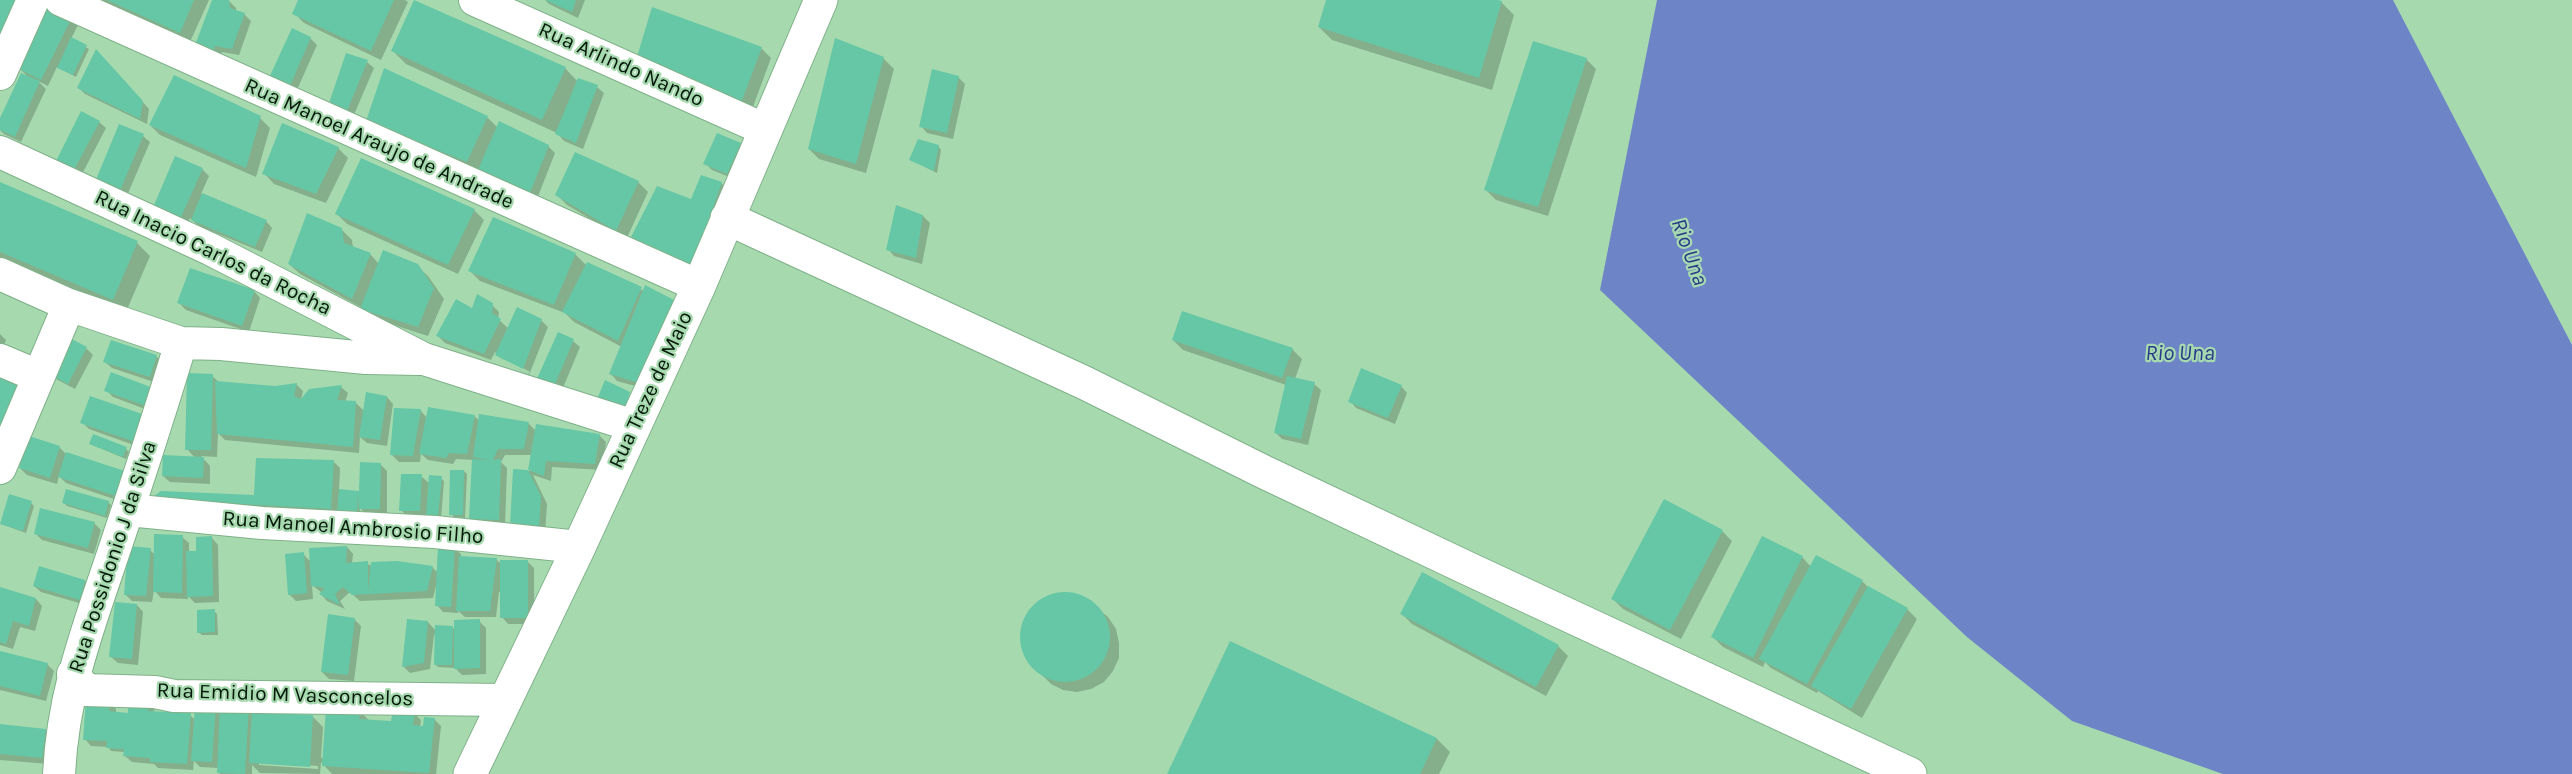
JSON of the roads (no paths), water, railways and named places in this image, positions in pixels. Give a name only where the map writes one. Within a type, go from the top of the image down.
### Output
[{"type":"street","points":[[0,74],[33,0]]},
{"type":"street","name":"Rua Manoel Araujo de Andrade","points":[[61,0],[699,286]]},
{"type":"street","name":"Rua Arlindo Nando","points":[[475,0],[766,130]]},
{"type":"street","name":"Rua Treze de Maio","points":[[470,774],[579,547],[699,286],[821,0]]},
{"type":"street","name":"Rua Inacio Carlos da Rocha","points":[[0,152],[210,249],[424,359],[634,426]]},
{"type":"street","points":[[727,218],[1085,383],[1264,472],[1910,774]]},
{"type":"street","name":"Rua Inacio Carlos da Rocha","points":[[0,274],[69,305],[181,343],[221,344],[366,358],[424,359]]},
{"type":"street","points":[[0,468],[69,305]]},
{"type":"street","name":"Rua Possidonio J da Silva","points":[[59,774],[63,720],[73,674],[181,343]]},
{"type":"street","points":[[0,360],[38,376]]},
{"type":"street","name":"Rua Manoel Ambrosio Filho","points":[[128,510],[262,523],[435,532],[579,547]]},
{"type":"street","name":"Rua Emidio M Vasconcelos","points":[[73,674],[86,690],[156,692],[174,696],[505,700]]},
{"type":"water","name":"Rio Una","points":[[1657,0],[2393,0],[2572,345],[2572,774],[2223,774],[2072,721],[1967,637],[1600,290]]}]
